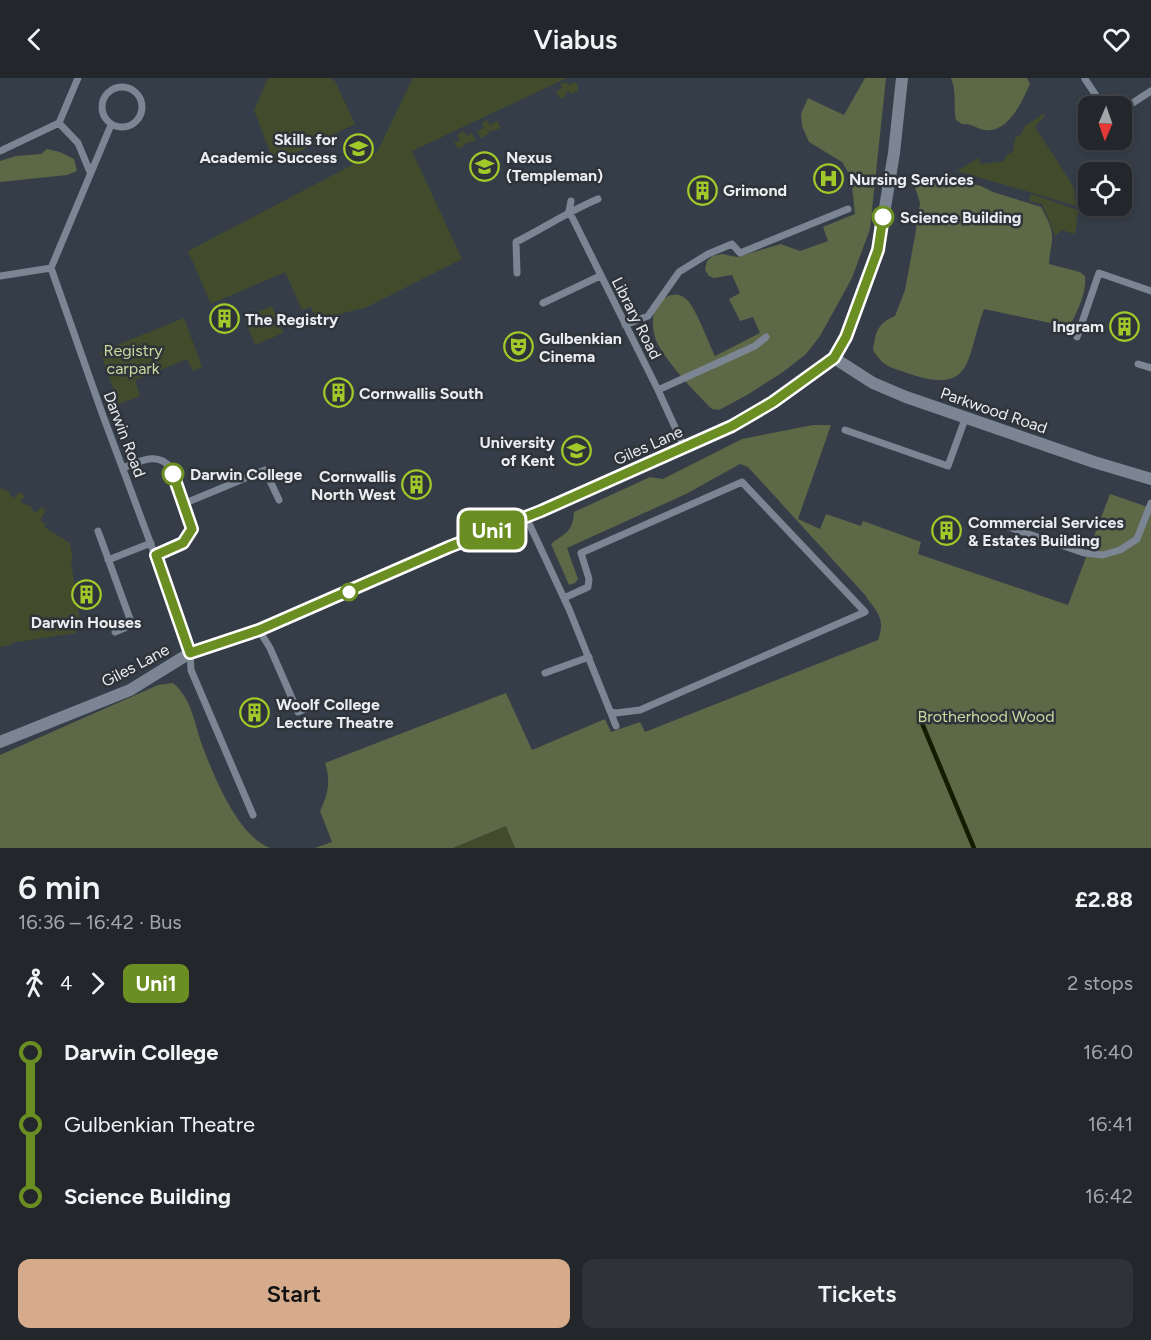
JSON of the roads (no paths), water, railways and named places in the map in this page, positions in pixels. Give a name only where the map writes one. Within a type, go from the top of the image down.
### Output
[{"type":"street","name":"Giles Lane","points":[[0,742],[130,690],[190,653],[259,630],[449,547],[526,517],[732,426],[760,410],[834,358],[846,337],[878,250],[894,153],[902,78]]},
{"type":"street","name":"Parkwood Road","points":[[834,358],[873,383],[965,418],[1151,479]]},
{"type":"lane","points":[[0,151],[59,123],[78,78]]},
{"type":"lane","points":[[1085,79],[1096,96]]},
{"type":"lane","points":[[120,87],[135,92],[142,105],[139,118],[127,127],[120,128],[111,125],[105,120],[102,112],[101,105],[105,95],[120,87]]},
{"type":"lane","points":[[1132,105],[1149,96]]},
{"type":"lane","points":[[59,123],[78,143],[90,172]]},
{"type":"lane","points":[[0,276],[51,268],[111,125]]},
{"type":"lane","points":[[517,273],[516,242],[554,223],[569,211],[598,199]]},
{"type":"lane","points":[[569,211],[571,201]]},
{"type":"lane","points":[[626,325],[648,316],[679,272],[708,254],[732,244],[740,253],[848,209]]},
{"type":"lane","name":"Library Road","points":[[569,211],[684,447]]},
{"type":"lane","name":"Darwin Road","points":[[51,268],[102,413],[156,555],[190,653],[191,670],[253,814]]},
{"type":"lane","points":[[1077,338],[1099,273],[1151,291]]},
{"type":"lane","points":[[543,303],[600,276]]},
{"type":"lane","points":[[658,390],[755,346],[766,337]]},
{"type":"lane","points":[[1138,364],[1151,368]]},
{"type":"lane","points":[[845,430],[948,466],[965,418]]},
{"type":"lane","points":[[123,468],[150,458],[165,461],[171,468],[191,525],[190,533],[177,546],[156,555]]},
{"type":"lane","points":[[183,504],[265,470],[279,500]]},
{"type":"lane","points":[[564,598],[588,587],[590,579],[581,553],[742,482],[865,612],[640,710],[616,713],[609,711]]},
{"type":"lane","points":[[994,522],[1084,553],[1103,555],[1120,550],[1137,539],[1151,503]]},
{"type":"lane","points":[[526,517],[564,598],[616,726]]},
{"type":"lane","points":[[98,531],[130,619],[127,627],[115,632]]},
{"type":"lane","points":[[108,560],[151,543]]},
{"type":"lane","points":[[259,630],[270,648],[298,712],[315,705]]},
{"type":"lane","points":[[545,674],[589,657]]},
{"type":"waterway","points":[[919,716],[974,848]]},
{"type":"place","name":"Skills for Academic Success","points":[[358,148]]},
{"type":"place","name":"Nexus (Templeman)","points":[[485,166]]},
{"type":"place","name":"Nursing Services","points":[[828,179]]},
{"type":"place","name":"Grimond","points":[[702,190]]},
{"type":"place","name":"Science Building","points":[[883,217]]},
{"type":"place","name":"The Registry","points":[[224,319]]},
{"type":"place","name":"Ingram","points":[[1125,326]]},
{"type":"place","name":"Gulbenkian Cinema","points":[[518,347]]},
{"type":"place","name":"Cornwallis South","points":[[338,393]]},
{"type":"place","name":"University of Kent","points":[[576,451]]},
{"type":"place","name":"Darwin College","points":[[173,474]]},
{"type":"place","name":"Cornwallis North West","points":[[417,485]]},
{"type":"place","name":"Commercial Services & Estates Building","points":[[947,531]]},
{"type":"place","name":"Darwin Houses","points":[[86,594]]},
{"type":"place","name":"Woolf College Lecture Theatre","points":[[255,713]]},
{"type":"park label","name":"Registry carpark","points":[[133,359]]},
{"type":"park label","name":"Brotherhood Wood","points":[[986,716]]}]
